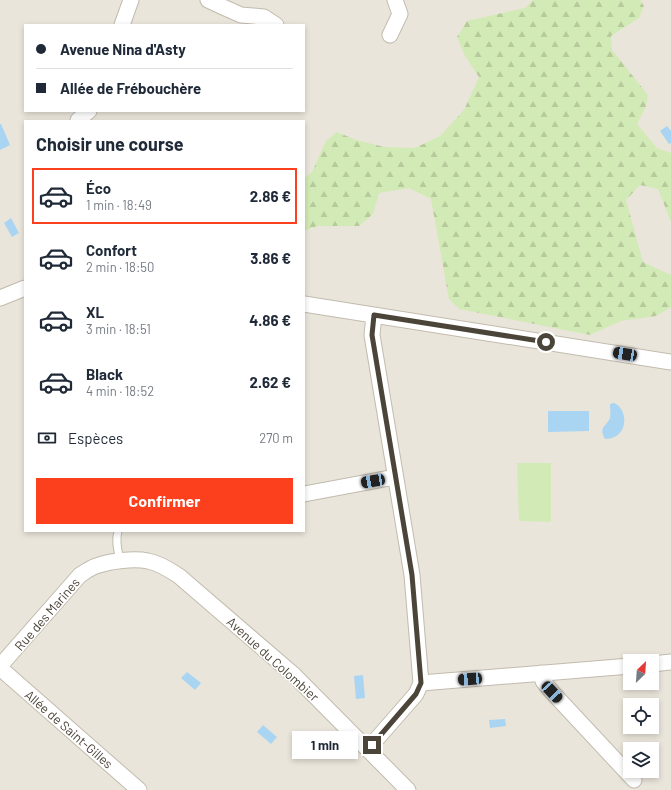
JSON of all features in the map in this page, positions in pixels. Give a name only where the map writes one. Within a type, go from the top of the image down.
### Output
[{"type":"street","points":[[122,24],[131,0]]},
{"type":"street","points":[[208,0],[241,15],[264,17],[274,24]]},
{"type":"street","points":[[390,34],[400,14],[395,0]]},
{"type":"street","points":[[0,298],[24,288]]},
{"type":"street","points":[[305,304],[671,362]]},
{"type":"street","points":[[368,749],[416,694],[421,683],[412,575],[372,335],[374,315]]},
{"type":"street","points":[[305,494],[395,477]]},
{"type":"street","name":"Rue des Marines","points":[[0,667],[80,575],[95,566],[120,560]]},
{"type":"street","name":"Avenue du Colombier","points":[[120,560],[148,561],[164,567],[179,576],[294,676],[408,790]]},
{"type":"street","points":[[659,663],[671,662]]},
{"type":"street","name":"Allée de Saint-Gilles","points":[[0,667],[139,790]]},
{"type":"street","points":[[421,683],[623,667]]},
{"type":"street","points":[[541,673],[543,681],[552,692],[634,780]]},
{"type":"lane","points":[[118,532],[116,535],[117,549],[120,560]]},
{"type":"shaded area","points":[[0,0],[671,0],[671,790],[0,790]]},
{"type":"green space","points":[[533,0],[640,0],[644,6],[639,18],[611,36],[612,50],[648,95],[646,106],[637,124],[657,148],[671,153],[671,222],[658,189],[640,185],[626,200],[643,262],[671,275],[671,307],[656,316],[621,321],[590,335],[459,309],[449,299],[431,199],[409,188],[379,193],[373,214],[359,226],[317,226],[305,231],[305,177],[312,172],[326,141],[337,132],[356,140],[384,147],[415,148],[440,136],[464,110],[479,77],[465,56],[457,37],[467,21],[525,8]]},
{"type":"green space","points":[[517,463],[551,463],[551,522],[519,521]]},
{"type":"water","points":[[0,124],[10,145],[0,150]]},
{"type":"water","points":[[667,126],[671,131],[671,143],[669,144],[660,131]]},
{"type":"water","points":[[11,218],[19,233],[12,237],[4,223]]},
{"type":"water","points":[[614,403],[619,406],[622,411],[624,423],[619,434],[613,438],[605,439],[602,429],[610,418],[610,404]]},
{"type":"water","points":[[548,411],[589,411],[589,431],[548,432]]},
{"type":"water","points":[[187,672],[201,683],[195,690],[181,678]]},
{"type":"water","points":[[363,675],[365,698],[356,699],[354,676]]},
{"type":"water","points":[[505,719],[506,726],[490,728],[489,720]]},
{"type":"water","points":[[263,725],[277,737],[271,744],[257,732]]},
{"type":"route","points":[[372,745],[416,694],[421,683],[412,575],[372,335],[374,315],[546,342]]}]
